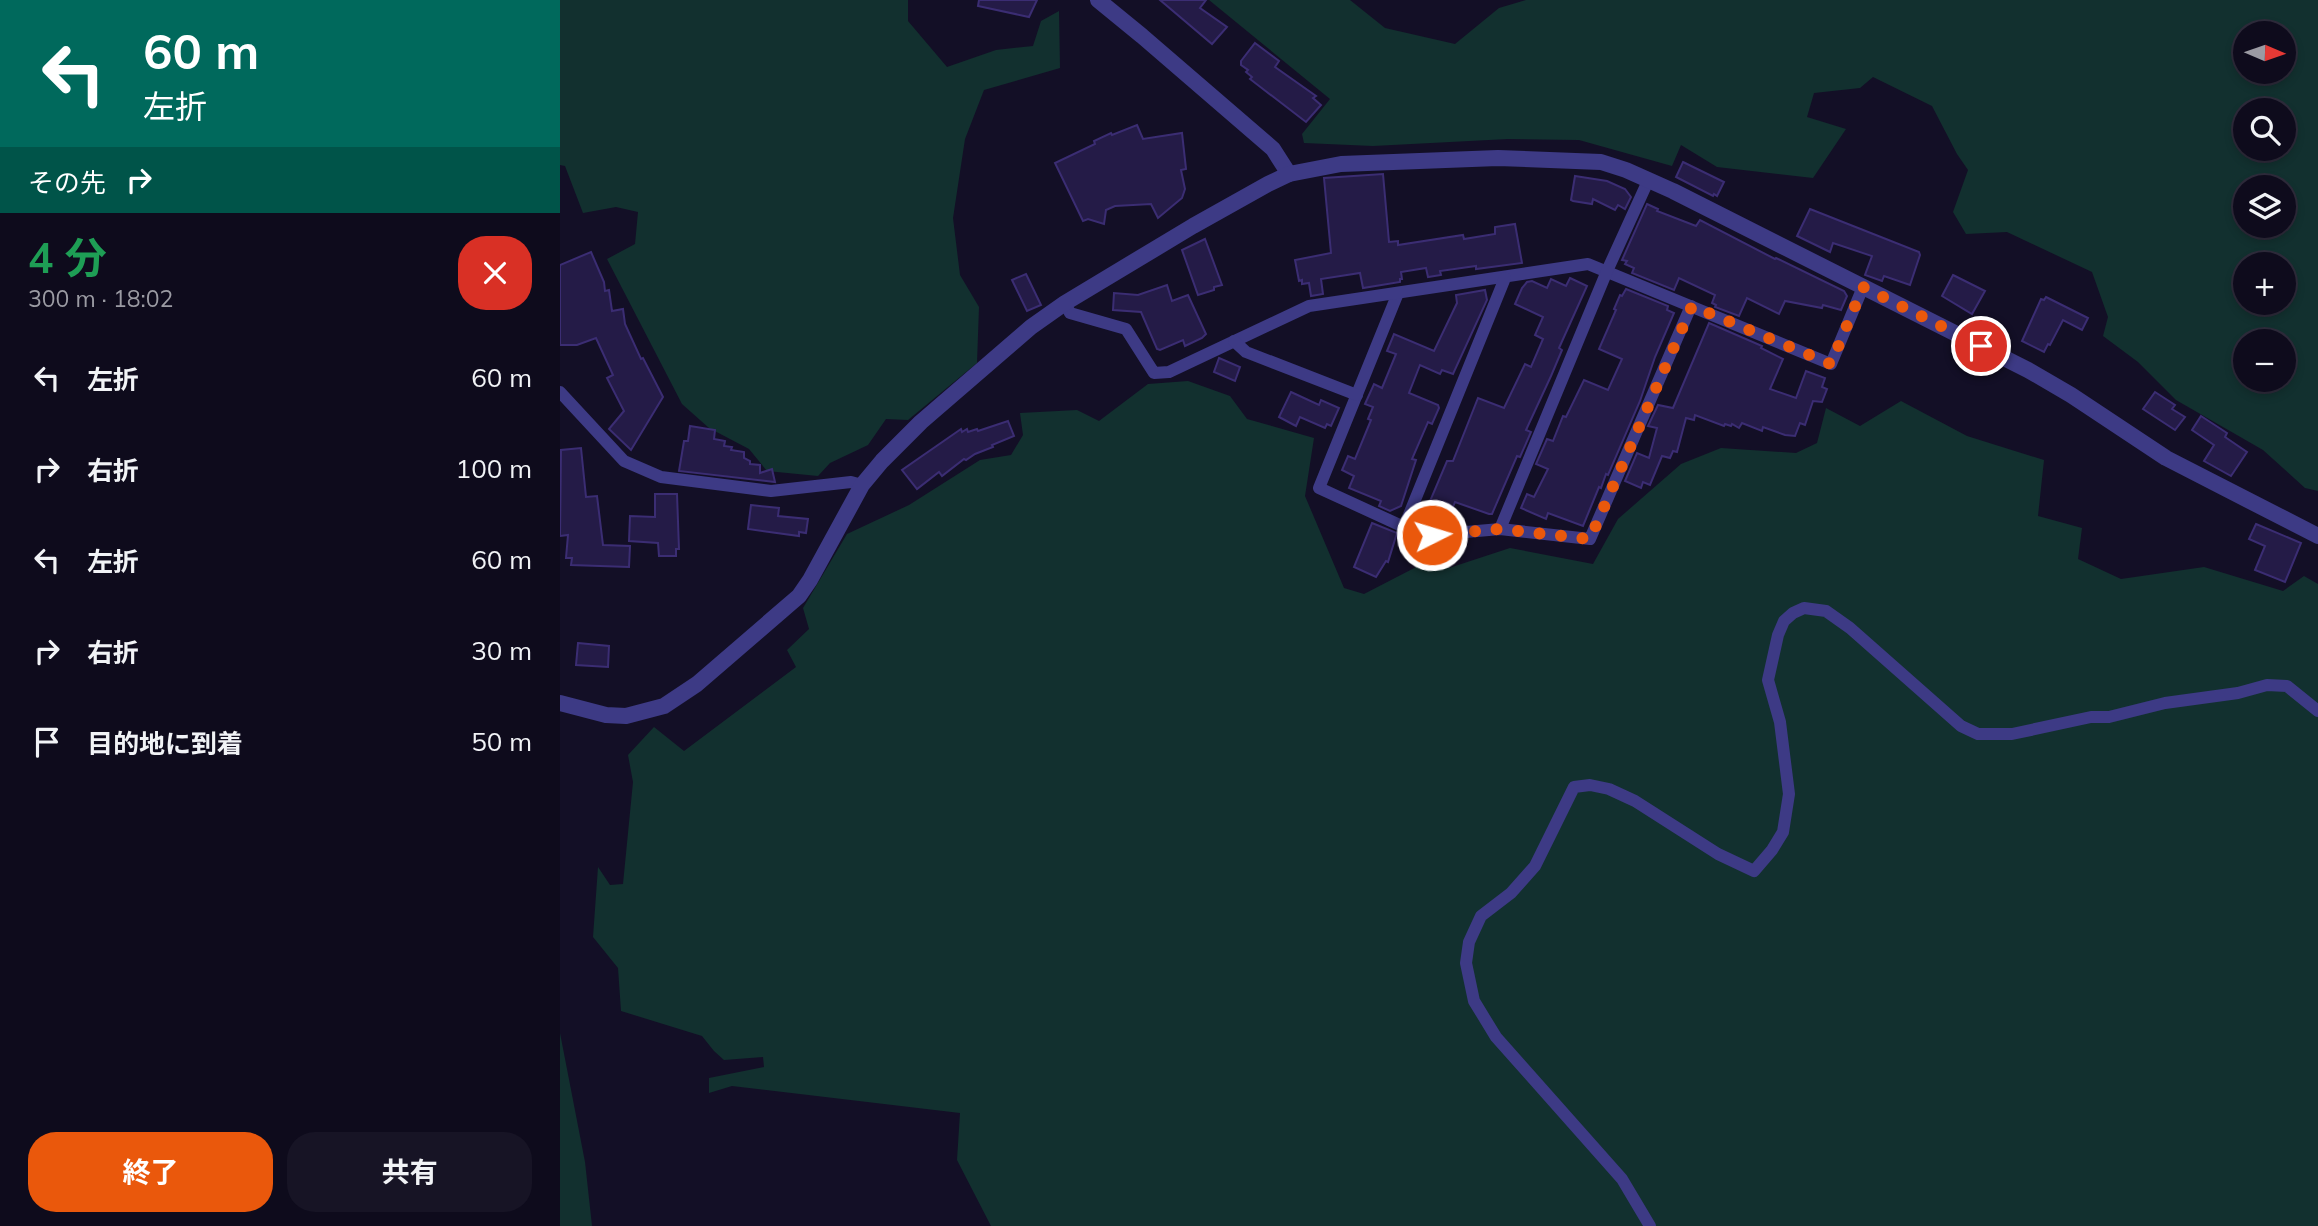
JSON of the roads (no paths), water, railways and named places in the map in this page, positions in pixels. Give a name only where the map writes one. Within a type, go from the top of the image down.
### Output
[{"type":"street","points":[[1098,0],[1273,149],[1289,174]]},
{"type":"street","points":[[560,703],[606,715],[626,716],[664,706],[696,684],[799,596],[862,485],[882,461],[921,422],[1031,327],[1065,303],[1193,226],[1289,174],[1341,164],[1498,158],[1601,162],[1648,180],[2028,370],[2166,458],[2318,537]]},
{"type":"street","points":[[1500,529],[1607,271],[1648,180]]},
{"type":"street","points":[[1065,303],[1070,313],[1126,329],[1154,373],[1169,372],[1309,306],[1588,264],[1831,364],[1863,287]]},
{"type":"street","points":[[1404,527],[1506,278]]},
{"type":"street","points":[[1398,293],[1319,488],[1404,527],[1432,535],[1500,529],[1590,539],[1692,306]]},
{"type":"street","points":[[1234,341],[1246,352],[1357,395]]},
{"type":"street","points":[[560,392],[624,461],[661,477],[771,491],[851,482],[862,485]]},
{"type":"street","points":[[1650,1226],[1622,1179],[1496,1037],[1474,1001],[1466,963],[1469,942],[1481,916],[1511,893],[1535,866],[1574,788],[1590,785],[1609,789],[1635,801],[1718,854],[1754,871],[1783,832],[1789,794],[1780,722],[1768,680],[1778,635],[1784,621],[1793,613],[1804,608],[1826,611],[1850,628],[1961,726],[1978,734],[2012,734],[2091,717],[2109,717],[2165,703],[2238,693],[2267,685],[2287,686],[2318,711]]}]
